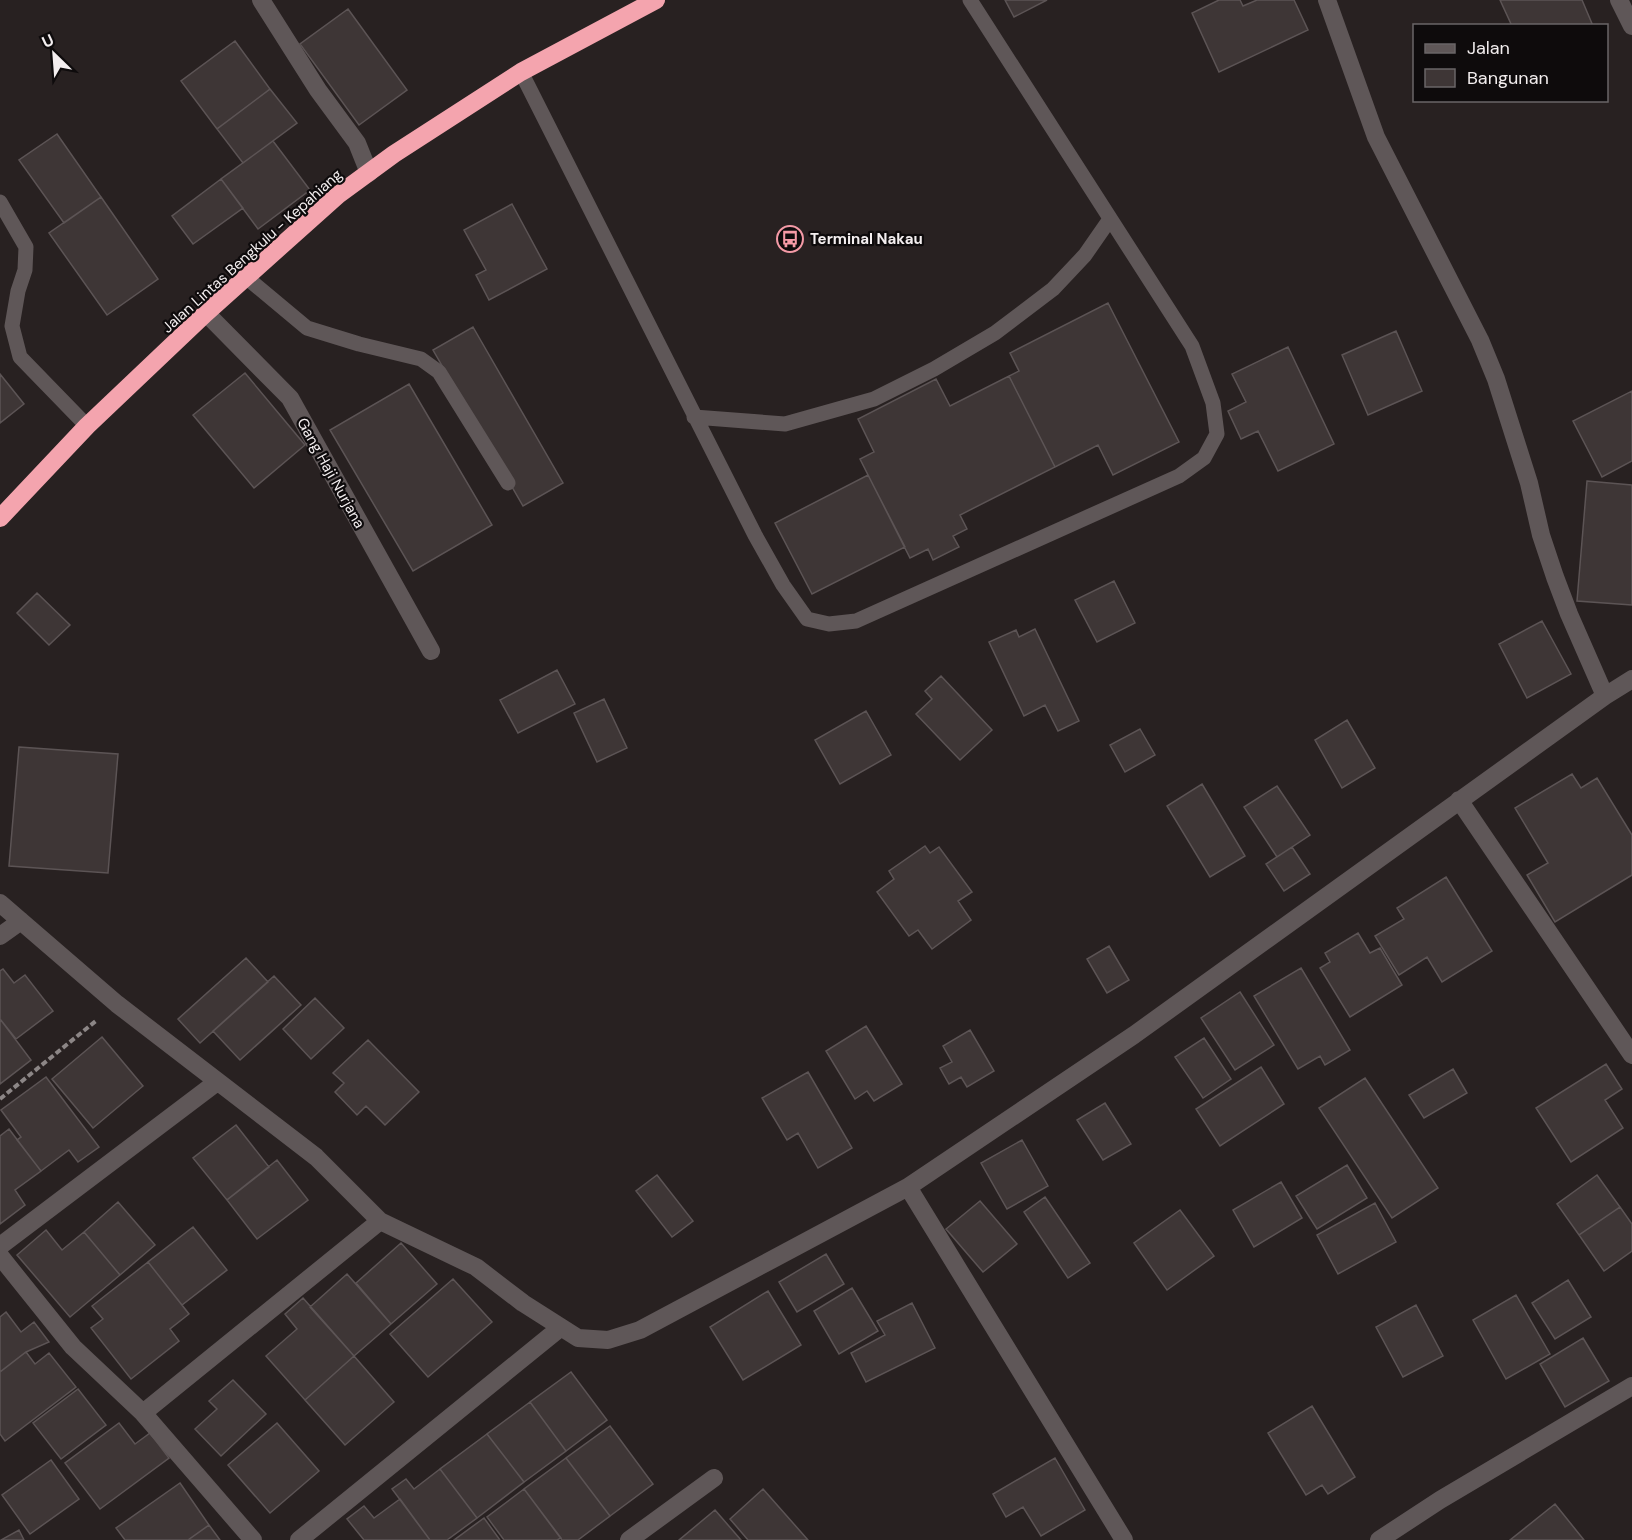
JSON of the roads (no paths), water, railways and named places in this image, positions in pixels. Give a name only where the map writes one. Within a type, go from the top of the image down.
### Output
[{"type":"highway","name":"Jalan Lintas Bengkulu - Kepahiang","points":[[0,518],[87,426],[206,313],[338,195],[394,154],[520,72],[656,0]]},
{"type":"street","points":[[261,0],[318,90],[357,143],[369,173]]},
{"type":"street","points":[[1327,0],[1376,137],[1480,340],[1496,379],[1529,483],[1541,535],[1555,577],[1605,696]]},
{"type":"street","points":[[1618,0],[1632,26]]},
{"type":"street","name":"Gang Haji Nurjana","points":[[206,313],[290,398],[431,651]]},
{"type":"street","points":[[0,903],[117,1004],[316,1157],[380,1221],[476,1267],[560,1328],[578,1338],[608,1340],[640,1330],[908,1187],[1134,1035],[1605,696],[1632,680]]},
{"type":"street","points":[[1460,800],[1632,1054]]},
{"type":"street","points":[[0,936],[21,921]]},
{"type":"street","points":[[0,1246],[217,1082]]},
{"type":"street","points":[[908,1187],[1124,1540]]},
{"type":"street","points":[[143,1413],[380,1221]]},
{"type":"street","points":[[0,1256],[73,1347],[143,1413],[253,1540]]},
{"type":"street","points":[[299,1540],[560,1328]]},
{"type":"street","points":[[1379,1540],[1536,1442],[1632,1386]]},
{"type":"street","points":[[629,1540],[714,1478]]},
{"type":"lane","points":[[520,72],[755,536],[783,585],[807,619],[829,624],[856,621],[1179,476],[1204,458],[1217,434],[1213,403],[1192,346],[969,0]]},
{"type":"lane","points":[[0,202],[26,247],[25,270],[18,291],[12,326],[20,357],[87,426]]},
{"type":"lane","points":[[694,417],[785,424],[874,399],[934,369],[996,333],[1053,289],[1085,255],[1110,219]]},
{"type":"lane","points":[[247,278],[307,328],[421,359],[439,372],[508,483]]},
{"type":"place","name":"Terminal Nakau","points":[[790,239]]}]
